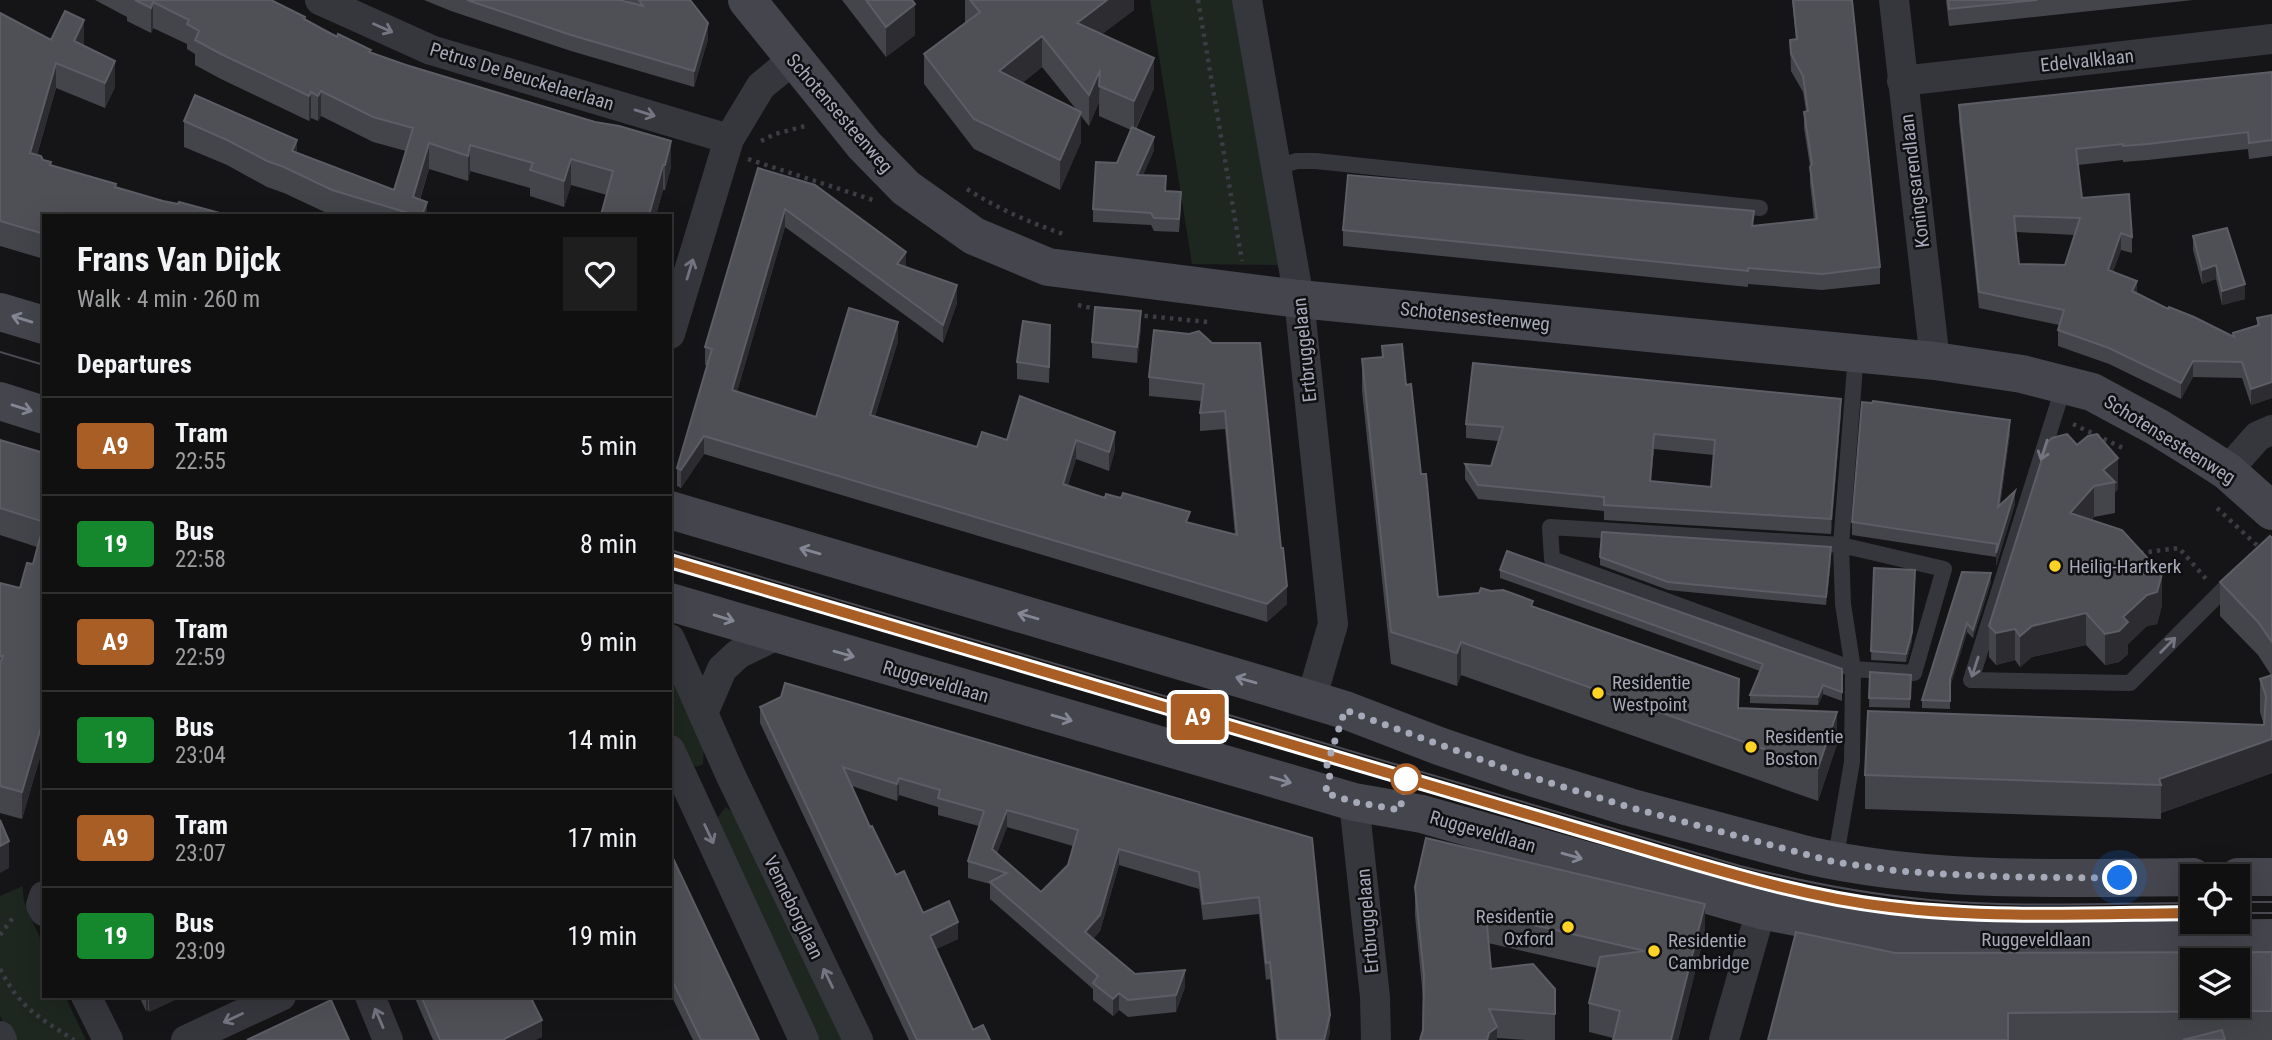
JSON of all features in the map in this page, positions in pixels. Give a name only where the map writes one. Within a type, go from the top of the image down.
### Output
[{"type":"street","name":"Petrus De Beuckelaerlaan","points":[[320,0],[431,50],[739,151]]},
{"type":"street","name":"Schotensesteenweg","points":[[747,0],[864,145],[906,188],[974,236],[1048,267],[1299,299],[1935,362],[2022,374],[2092,392],[2157,427],[2227,471],[2272,511]]},
{"type":"street","name":"Ertbruggelaan","points":[[1247,0],[1299,299],[1333,624],[1328,705]]},
{"type":"street","name":"Koningsarendlaan","points":[[1894,0],[1935,362]]},
{"type":"street","name":"Edelvalklaan","points":[[1902,81],[2272,39]]},
{"type":"street","points":[[672,329],[761,86],[794,59]]},
{"type":"street","points":[[0,312],[42,324]]},
{"type":"street","points":[[0,401],[42,414]]},
{"type":"street","points":[[2227,471],[2258,436],[2272,430]]},
{"type":"street","points":[[672,511],[1328,705],[1515,772],[1629,807],[1835,862],[1898,871],[2009,877],[2180,877]]},
{"type":"street","name":"Ruggeveldlaan","points":[[672,603],[1340,797],[1422,814],[1761,910],[1862,930],[1948,938],[2272,938]]},
{"type":"street","points":[[704,711],[722,669],[738,654],[779,634]]},
{"type":"street","name":"Venneborglaan","points":[[672,643],[730,774],[858,1040]]},
{"type":"street","points":[[672,760],[680,798],[804,1040]]},
{"type":"street","points":[[680,798],[730,774]]},
{"type":"street","name":"Ertbruggelaan","points":[[1340,797],[1375,997],[1376,1040]]},
{"type":"street","points":[[2250,877],[2272,877]]},
{"type":"street","points":[[1724,1040],[1761,910]]},
{"type":"street","points":[[87,998],[108,1040]]},
{"type":"street","points":[[186,1040],[277,998]]},
{"type":"street","points":[[371,998],[388,1040]]},
{"type":"lane","points":[[1276,167],[1297,161],[1316,161],[1760,208]]},
{"type":"lane","points":[[1835,862],[1852,761],[1853,669],[1843,604],[1841,545],[1856,354]]},
{"type":"lane","points":[[2064,385],[1971,680],[2130,683],[2245,568]]},
{"type":"lane","points":[[1550,527],[1841,545],[1944,569],[1914,673],[1853,669],[1552,559],[1550,527]]},
{"type":"path","points":[[1198,0],[1240,260]]},
{"type":"path","points":[[739,151],[775,134],[807,127],[830,104]]},
{"type":"path","points":[[739,151],[876,201]]},
{"type":"path","points":[[964,187],[993,205],[1068,235]]},
{"type":"path","points":[[2138,553],[2179,548],[2219,594]]},
{"type":"path","points":[[1328,705],[1327,765],[1340,797]]},
{"type":"path","points":[[0,969],[18,1000],[74,1040]]},
{"type":"shaded area","points":[[1150,0],[1232,0],[1281,265],[1192,264]]},
{"type":"shaded area","points":[[672,680],[704,749],[703,764],[697,767],[688,764],[672,729]]},
{"type":"shaded area","points":[[726,807],[733,813],[842,1040],[819,1040],[718,825],[717,818]]},
{"type":"shaded area","points":[[23,886],[27,911],[42,942],[42,998],[66,998],[86,1040],[12,1040],[0,1016],[0,896]]},
{"type":"building","points":[[135,0],[271,0],[337,37],[338,34],[371,50],[369,52],[595,122],[671,141],[649,214],[601,214],[613,171],[571,159],[564,181],[530,170],[533,163],[470,145],[468,156],[429,143],[413,197],[427,202],[422,214],[412,214],[332,190],[184,121],[195,95],[297,140],[292,151],[394,190],[413,128],[373,117],[321,91],[318,96],[311,92],[309,96],[195,40],[199,31],[187,24],[189,20],[153,2],[151,8]]},
{"type":"building","points":[[467,0],[620,0],[643,6],[639,0],[690,0],[708,23],[694,71],[571,35]]},
{"type":"building","points":[[866,0],[912,0],[915,4],[886,27]]},
{"type":"building","points":[[970,0],[1107,0],[1077,23],[1154,58],[1134,101],[1099,86],[1100,70],[1089,95],[1042,36],[999,71],[1081,112],[1060,160],[974,119],[924,54],[980,12]]},
{"type":"building","points":[[1793,0],[1852,0],[1880,267],[1822,274],[1748,268],[1748,271],[1343,230],[1348,175],[1754,211],[1752,226],[1817,219],[1804,112],[1808,111],[1803,76],[1791,54],[1790,40],[1797,39]]},
{"type":"building","points":[[1948,0],[2037,0],[1949,9]]},
{"type":"building","points":[[65,11],[84,20],[74,41],[115,61],[105,83],[56,63],[30,153],[51,162],[50,165],[116,184],[115,187],[223,214],[42,214],[42,233],[0,221],[0,13],[51,40]]},
{"type":"building","points":[[2272,72],[2272,140],[2249,143],[2248,132],[2148,144],[2076,149],[2082,198],[2129,194],[2132,237],[2121,233],[2108,270],[2137,281],[2132,291],[2234,337],[2233,333],[2259,325],[2257,318],[2272,315],[2272,382],[2251,389],[2242,362],[2193,361],[2181,383],[2109,348],[2058,330],[2064,310],[1979,292],[1959,105]],"holes":[[[2014,216],[2080,218],[2065,265],[2019,264]]]},
{"type":"building","points":[[1132,127],[1154,137],[1137,175],[1166,176],[1165,191],[1181,192],[1179,219],[1154,218],[1151,213],[1093,209],[1096,162],[1117,163]]},
{"type":"building","points":[[758,168],[815,185],[906,252],[897,264],[957,285],[943,325],[785,209],[732,390],[816,417],[849,308],[898,322],[870,415],[977,447],[982,432],[1007,440],[1020,396],[1115,432],[1109,452],[1076,440],[1063,484],[1105,498],[1106,494],[1121,498],[1123,493],[1190,512],[1186,522],[1237,535],[1225,411],[1200,413],[1204,384],[1149,377],[1154,330],[1189,334],[1199,331],[1212,343],[1260,343],[1287,586],[1267,604],[704,436],[681,470],[677,468],[712,349],[705,347]]},
{"type":"building","points":[[2227,228],[2245,284],[2222,291],[2216,265],[2202,270],[2193,236]]},
{"type":"building","points":[[1095,307],[1141,311],[1137,347],[1092,342]]},
{"type":"building","points":[[1023,321],[1050,325],[1049,367],[1017,362]]},
{"type":"building","points":[[1402,344],[1406,385],[1411,384],[1421,474],[1426,474],[1438,597],[1479,593],[1481,588],[1503,590],[1533,601],[1531,606],[1739,679],[1738,708],[1837,712],[1818,768],[1461,642],[1457,653],[1391,632],[1362,359],[1383,357],[1382,346]]},
{"type":"building","points":[[1473,363],[1841,399],[1831,519],[1604,505],[1604,497],[1478,485],[1465,464],[1491,466],[1503,427],[1466,424]],"holes":[[[1654,434],[1715,440],[1711,487],[1650,481]]]},
{"type":"building","points":[[1873,401],[2010,420],[1998,507],[2015,491],[1996,553],[1997,544],[1852,522],[1862,402]]},
{"type":"building","name":"Heilig-Hartkerk","points":[[2067,434],[2077,445],[2088,436],[2097,434],[2118,458],[2103,470],[2115,482],[2094,486],[2070,513],[2122,530],[2162,574],[2157,592],[2147,595],[2123,617],[2128,622],[2119,631],[2105,634],[2086,613],[2032,626],[2020,636],[2015,629],[1996,633],[1989,626],[2047,443],[2052,438]]},
{"type":"building","points":[[0,440],[42,452],[42,521],[0,508]]},
{"type":"building","points":[[42,530],[42,724],[22,792],[0,786],[0,664],[3,656],[0,656],[0,583],[20,588],[27,563],[33,564]]},
{"type":"building","points":[[1602,532],[1831,547],[1826,597],[1668,582],[1600,557]]},
{"type":"building","points":[[2270,536],[2272,642],[2258,622],[2220,582]]},
{"type":"building","points":[[1507,551],[1842,669],[1842,692],[1823,685],[1818,697],[1750,695],[1763,664],[1500,570]]},
{"type":"building","points":[[1874,568],[1915,570],[1912,632],[1906,654],[1871,651]]},
{"type":"building","points":[[1962,572],[1991,573],[1973,630],[1967,623],[1950,679],[1950,701],[1922,700]]},
{"type":"building","points":[[1870,672],[1911,675],[1910,699],[1869,698]]},
{"type":"building","points":[[2272,675],[2272,739],[2159,779],[2161,785],[1865,775],[1868,711],[2264,725],[2266,696],[2260,679]]},
{"type":"building","points":[[785,683],[1312,838],[1330,1015],[1324,1040],[1278,1040],[1270,962],[1266,963],[1259,897],[1203,904],[1199,872],[1119,849],[1100,915],[1085,932],[1135,974],[1185,970],[1176,995],[1128,1000],[1119,993],[1113,999],[1093,983],[1098,976],[990,882],[1007,873],[968,861],[984,811],[938,798],[940,790],[899,778],[897,784],[843,767],[870,827],[872,826],[896,875],[904,871],[923,913],[949,901],[958,922],[930,936],[973,1030],[983,1025],[990,1040],[917,1040],[760,707],[781,697]],"holes":[[[1007,810],[1078,830],[1068,865],[1041,892],[992,849]]]},
{"type":"building","points":[[0,820],[9,841],[0,846]]},
{"type":"building","points":[[1426,838],[1705,904],[1671,1040],[1613,1040],[1620,1011],[1589,1003],[1600,957],[1645,951],[1486,914],[1491,969],[1533,964],[1555,989],[1555,1014],[1489,1009],[1497,1027],[1489,1033],[1487,1040],[1420,1040],[1423,1030],[1424,975],[1415,887]]},
{"type":"building","points":[[672,856],[759,1040],[701,1040],[672,980]]},
{"type":"building","points":[[1796,932],[1895,953],[2180,952],[2180,1012],[2008,1013],[2008,1040],[1768,1040]]},
{"type":"building","points":[[2250,952],[2272,952],[2272,1011],[2250,1011]]},
{"type":"building","points":[[422,998],[531,998],[542,1020],[504,1040],[440,1040]]},
{"type":"building","points":[[331,1000],[349,1040],[247,1040]]},
{"type":"building","points":[[2222,1030],[2225,1040],[2183,1040]]},
{"type":"tram line","points":[[0,352],[42,364]]},
{"type":"tram line","points":[[672,551],[1764,872],[1858,891],[1963,902],[2180,903]]},
{"type":"tram line","points":[[672,562],[1804,893],[1892,908],[1964,913],[2180,913]]},
{"type":"tram line","name":"A9","points":[[672,562],[1737,876],[1804,893],[1892,908],[1964,913],[2180,913]]},
{"type":"tram line","points":[[2250,902],[2272,902]]},
{"type":"tram line","points":[[2250,913],[2272,913]]},
{"type":"place","name":"Heilig-Hartkerk","points":[[2055,566]]},
{"type":"place","name":"Residentie Westpoint","points":[[1598,693]]},
{"type":"place","name":"Residentie Boston","points":[[1751,747]]},
{"type":"place","name":"Residentie Oxford","points":[[1568,927]]},
{"type":"place","name":"Residentie Cambridge","points":[[1654,951]]},
{"type":"route","points":[[1406,779],[1400,810],[1354,802],[1325,793],[1331,771],[1327,765],[1345,710],[1515,772],[1629,807],[1835,862],[1944,874],[2120,878]]}]
